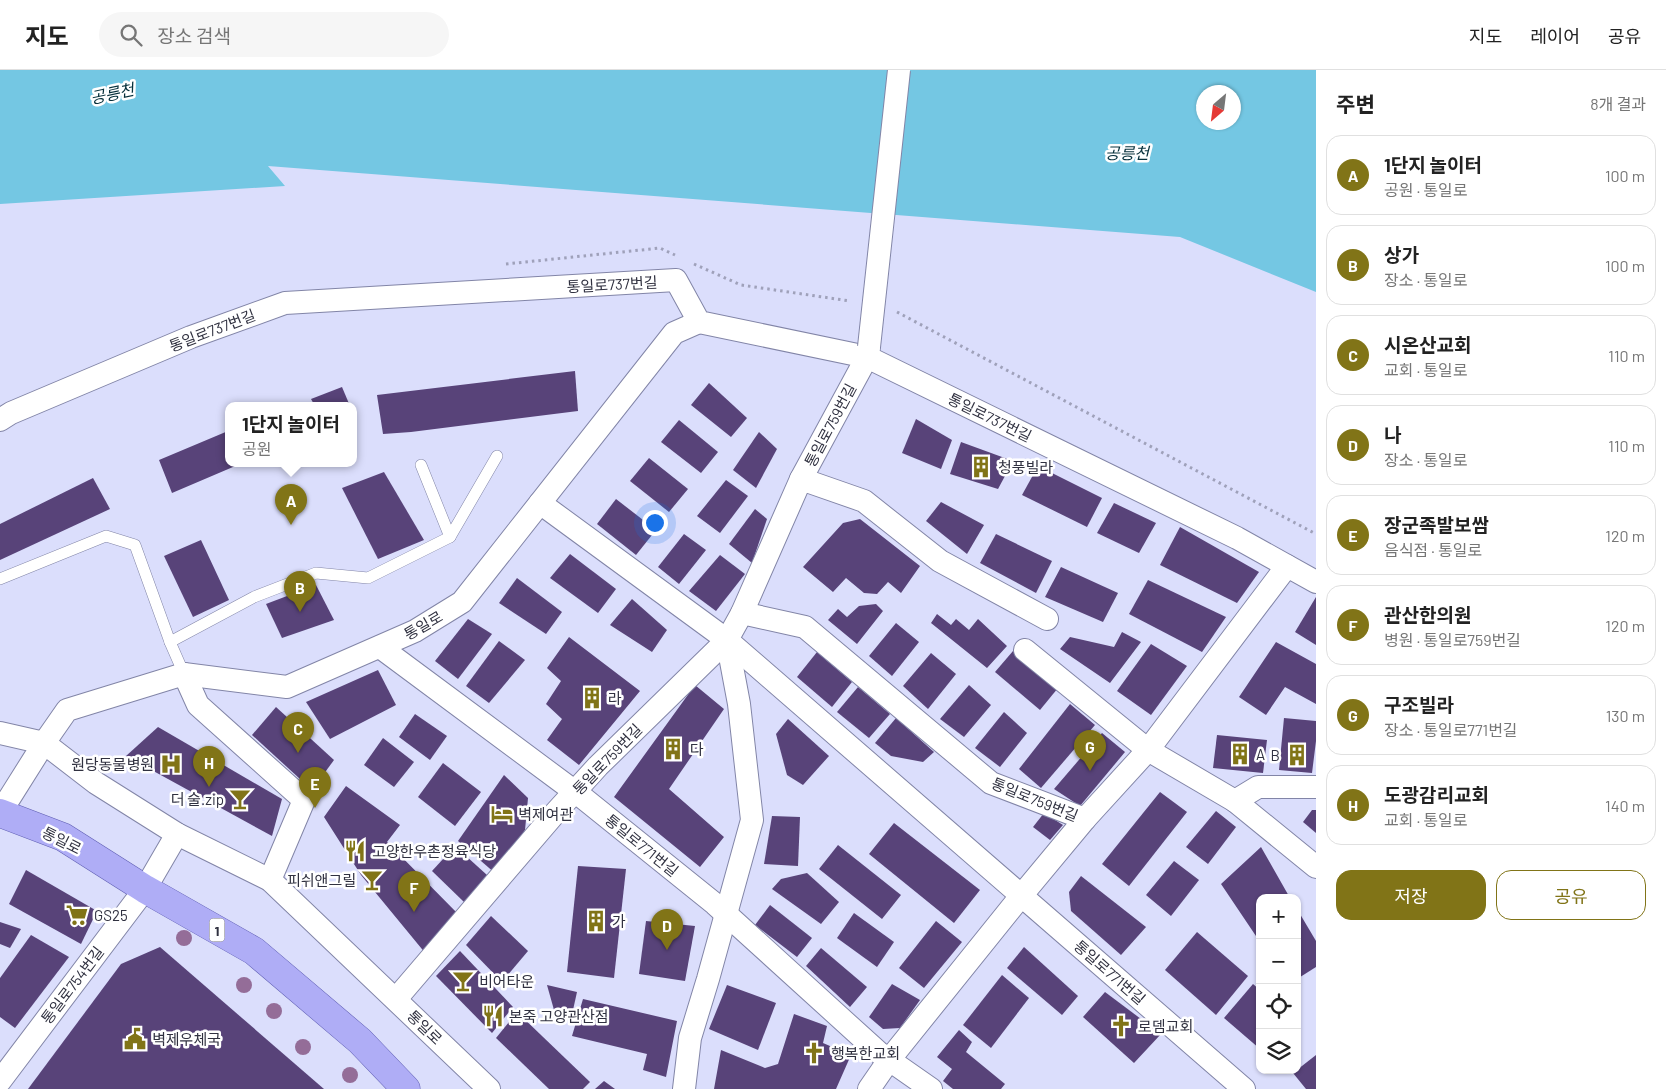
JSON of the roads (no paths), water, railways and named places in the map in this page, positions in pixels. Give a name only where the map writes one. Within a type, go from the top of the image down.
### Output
[{"type":"main road","name":"통일로","points":[[0,813],[63,837],[145,889],[254,952],[360,1041],[406,1089]]},
{"type":"street","points":[[868,352],[899,70]]},
{"type":"street","name":"통일로737번길","points":[[0,420],[11,413],[191,337],[286,303],[676,280],[700,322],[868,352],[1237,538],[1316,582]]},
{"type":"street","name":"통일로","points":[[0,813],[67,710],[184,674],[287,687],[415,631],[462,602],[674,333],[700,322]]},
{"type":"street","name":"통일로759번길","points":[[396,999],[598,766],[727,640],[742,613],[801,479],[868,352]]},
{"type":"street","points":[[801,479],[864,501],[940,561],[1047,619]]},
{"type":"street","name":"통일로771번길","points":[[540,503],[727,640],[1244,1089]]},
{"type":"street","points":[[869,1089],[889,1060],[1021,896],[1085,819],[1148,750],[1287,566]]},
{"type":"street","name":"통일로759번길","points":[[742,613],[805,627],[990,783],[1085,819]]},
{"type":"street","points":[[684,1089],[690,1038],[752,820],[740,704],[727,640]]},
{"type":"street","name":"통일로771번길","points":[[380,647],[575,792],[715,904],[878,1052],[931,1089]]},
{"type":"street","points":[[1025,650],[1148,750],[1236,801],[1316,867]]},
{"type":"street","points":[[184,674],[198,705],[304,800],[270,880]]},
{"type":"street","name":"통일로","points":[[0,733],[44,743],[96,783],[177,834],[270,880],[489,1089]]},
{"type":"street","points":[[1236,801],[1258,787],[1316,787]]},
{"type":"street","name":"통일로754번길","points":[[0,1081],[145,889],[177,834]]},
{"type":"lane","points":[[170,642],[254,597],[316,573],[368,578],[450,537],[497,456]]},
{"type":"lane","points":[[420,466],[450,537]]},
{"type":"lane","points":[[0,579],[106,536],[135,545],[170,642],[184,674]]},
{"type":"water","name":"공릉천","points":[[0,70],[1316,70],[1316,292],[1180,237],[268,166],[285,186],[0,204]]},
{"type":"place","name":"청풍빌라","points":[[981,467]]},
{"type":"place","name":"1단지 놀이터","points":[[291,525]]},
{"type":"place","name":"상가","points":[[300,612]]},
{"type":"place","name":"라","points":[[592,698]]},
{"type":"place","name":"다","points":[[673,749]]},
{"type":"place","name":"시온산교회","points":[[298,753]]},
{"type":"place","name":"A","points":[[1240,754]]},
{"type":"place","name":"B","points":[[1297,755]]},
{"type":"place","name":"원당동물병원","points":[[171,764]]},
{"type":"place","name":"구조빌라","points":[[1090,771]]},
{"type":"place","name":"도광감리교회","points":[[209,787]]},
{"type":"place","name":"더 술.zip","points":[[240,799]]},
{"type":"place","name":"장군족발보쌈","points":[[315,808]]},
{"type":"place","name":"벽제여관","points":[[502,814]]},
{"type":"place","name":"고양한우촌정육식당","points":[[355,851]]},
{"type":"place","name":"피쉬앤그릴","points":[[372,880]]},
{"type":"place","name":"관산한의원","points":[[414,912]]},
{"type":"place","name":"GS25","points":[[77,915]]},
{"type":"place","name":"가","points":[[596,921]]},
{"type":"place","name":"나","points":[[667,950]]},
{"type":"place","name":"비어타운","points":[[463,981]]},
{"type":"place","name":"본죽 고양관산점","points":[[493,1016]]},
{"type":"place","name":"로뎀교회","points":[[1121,1026]]},
{"type":"place","name":"벽제우체국","points":[[135,1039]]},
{"type":"place","name":"행복한교회","points":[[814,1053]]}]
